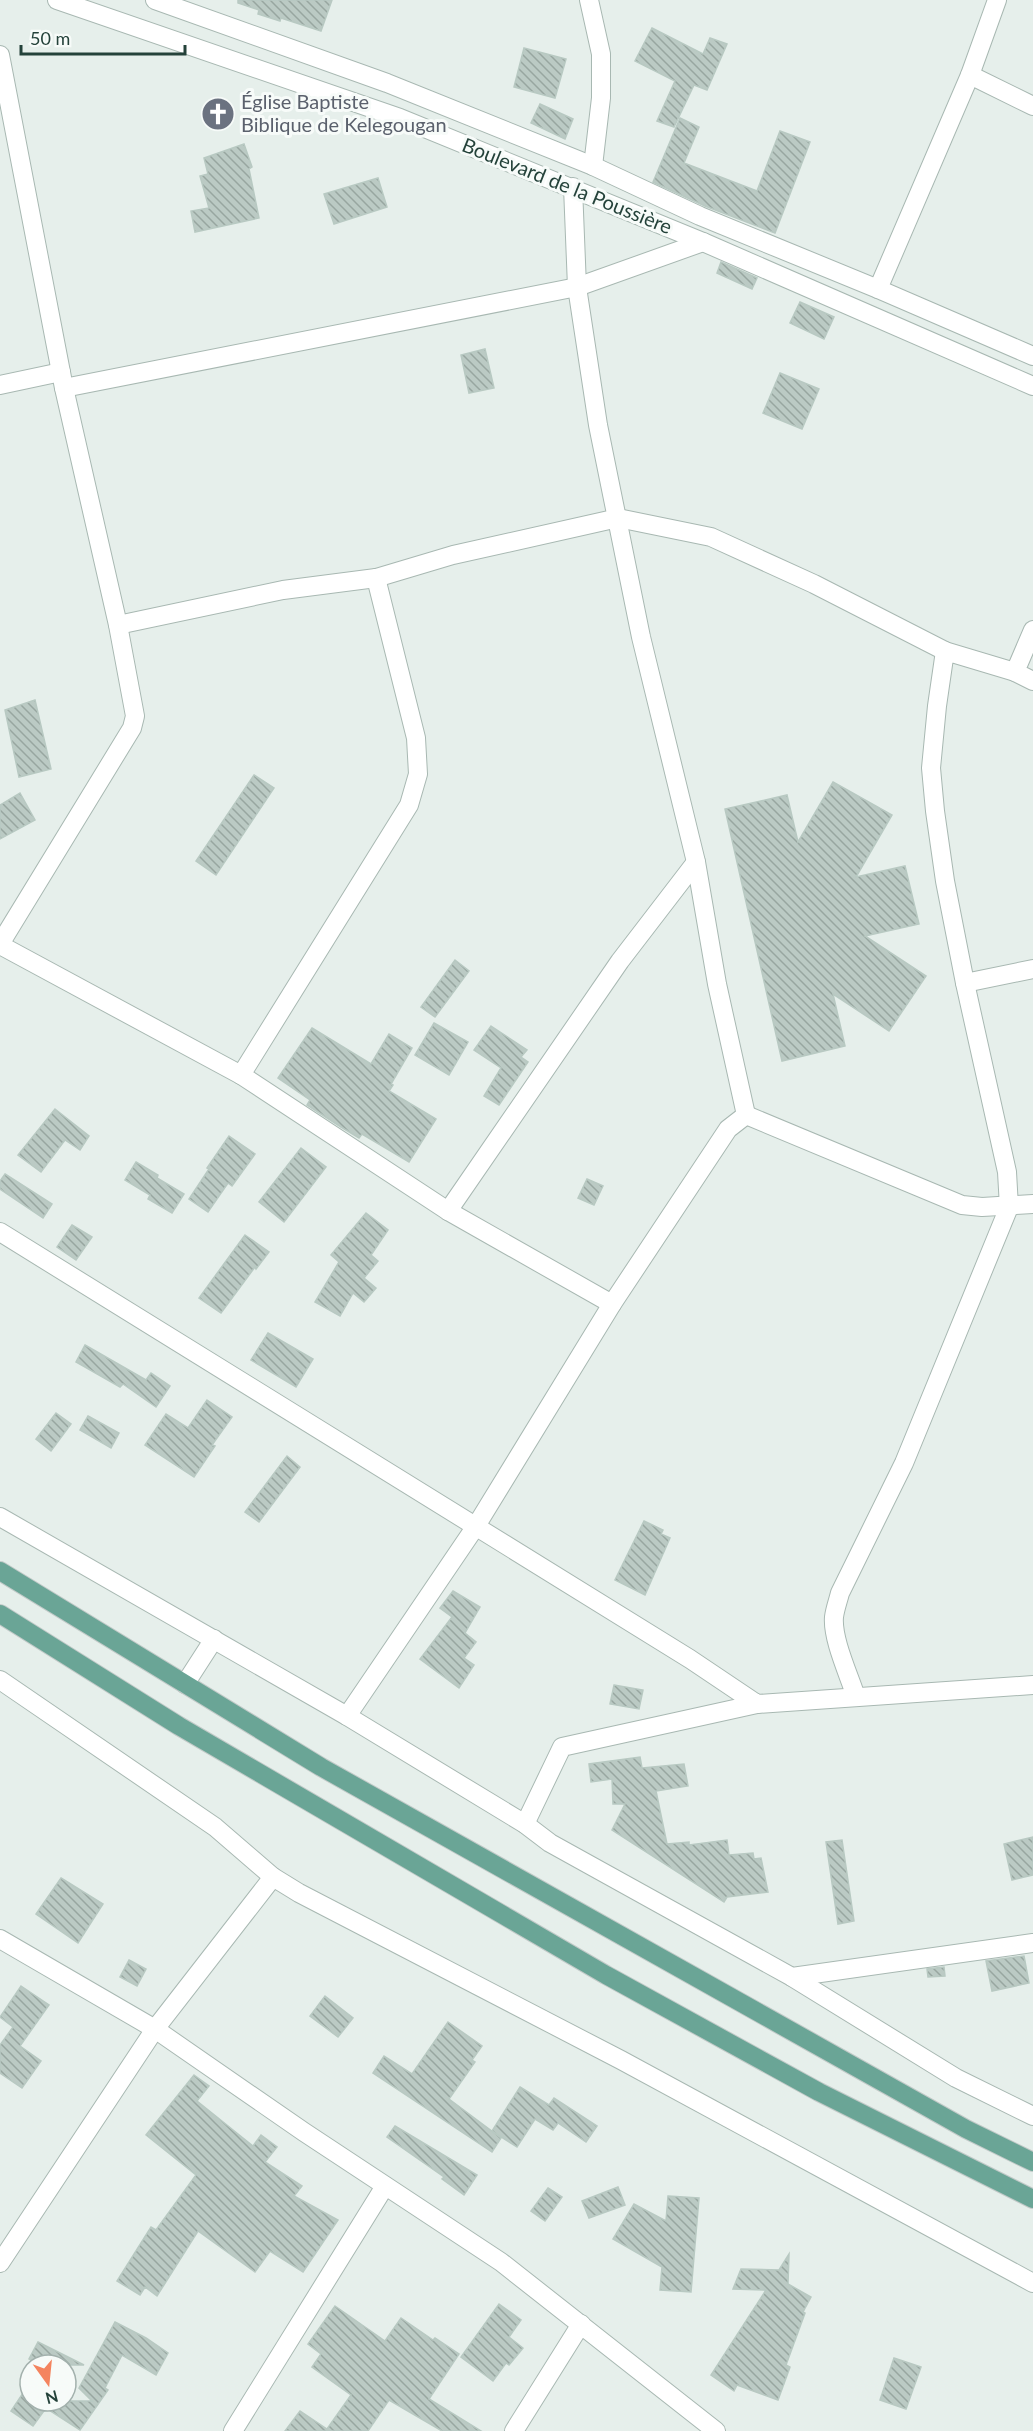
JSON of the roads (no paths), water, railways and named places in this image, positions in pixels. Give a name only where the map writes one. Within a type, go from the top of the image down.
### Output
[{"type":"main road","points":[[0,1571],[321,1767],[863,2072],[966,2129],[1033,2162]]},
{"type":"main road","points":[[0,1614],[179,1726],[606,1975],[819,2091],[1033,2199]]},
{"type":"street","name":"Boulevard de la Poussière","points":[[57,0],[400,118],[703,242],[1033,386]]},
{"type":"street","name":"Boulevard de la Poussière","points":[[155,0],[387,83],[593,166],[700,216],[1033,356]]},
{"type":"street","points":[[590,0],[601,54],[601,98],[593,166]]},
{"type":"street","points":[[878,289],[970,75],[997,0]]},
{"type":"street","points":[[0,55],[63,380],[118,625],[135,716],[132,728],[0,944],[242,1075],[448,1211],[612,1304]]},
{"type":"street","points":[[970,75],[1033,106]]},
{"type":"street","points":[[573,187],[577,287],[598,424],[641,637],[696,862],[717,984],[746,1115]]},
{"type":"street","points":[[0,385],[63,380],[577,287],[703,242]]},
{"type":"street","points":[[118,625],[283,590],[375,578],[453,555],[618,518],[711,537],[814,584],[945,651],[1016,672],[1033,681]]},
{"type":"street","points":[[242,1075],[409,805],[418,774],[416,738],[375,578]]},
{"type":"street","points":[[1016,672],[1033,630]]},
{"type":"street","points":[[856,1697],[835,1631],[834,1618],[840,1593],[904,1463],[1009,1207],[1007,1172],[945,881],[931,768],[945,651]]},
{"type":"street","points":[[448,1211],[620,961],[696,862]]},
{"type":"street","points":[[965,983],[1033,969]]},
{"type":"street","points":[[746,1115],[962,1205],[1009,1207],[1033,1204]]},
{"type":"street","points":[[348,1716],[476,1526],[612,1304],[728,1129],[746,1115]]},
{"type":"street","points":[[0,1232],[690,1659],[757,1704]]},
{"type":"street","points":[[0,1517],[348,1716],[525,1824],[550,1843],[792,1977],[956,2078],[1033,2116]]},
{"type":"street","points":[[185,1684],[214,1639]]},
{"type":"street","points":[[0,1680],[215,1827],[273,1877],[299,1893],[621,2060],[1033,2283]]},
{"type":"street","points":[[525,1824],[562,1747],[757,1704],[1033,1685]]},
{"type":"street","points":[[0,2263],[155,2029],[273,1877]]},
{"type":"street","points":[[0,1939],[155,2029],[501,2262],[716,2431]]},
{"type":"street","points":[[792,1977],[1033,1942]]},
{"type":"street","points":[[233,2431],[385,2186]]},
{"type":"street","points":[[514,2431],[581,2324]]},
{"type":"place","name":"Église Baptiste Biblique de Kelegougan","points":[[218,114]]}]
